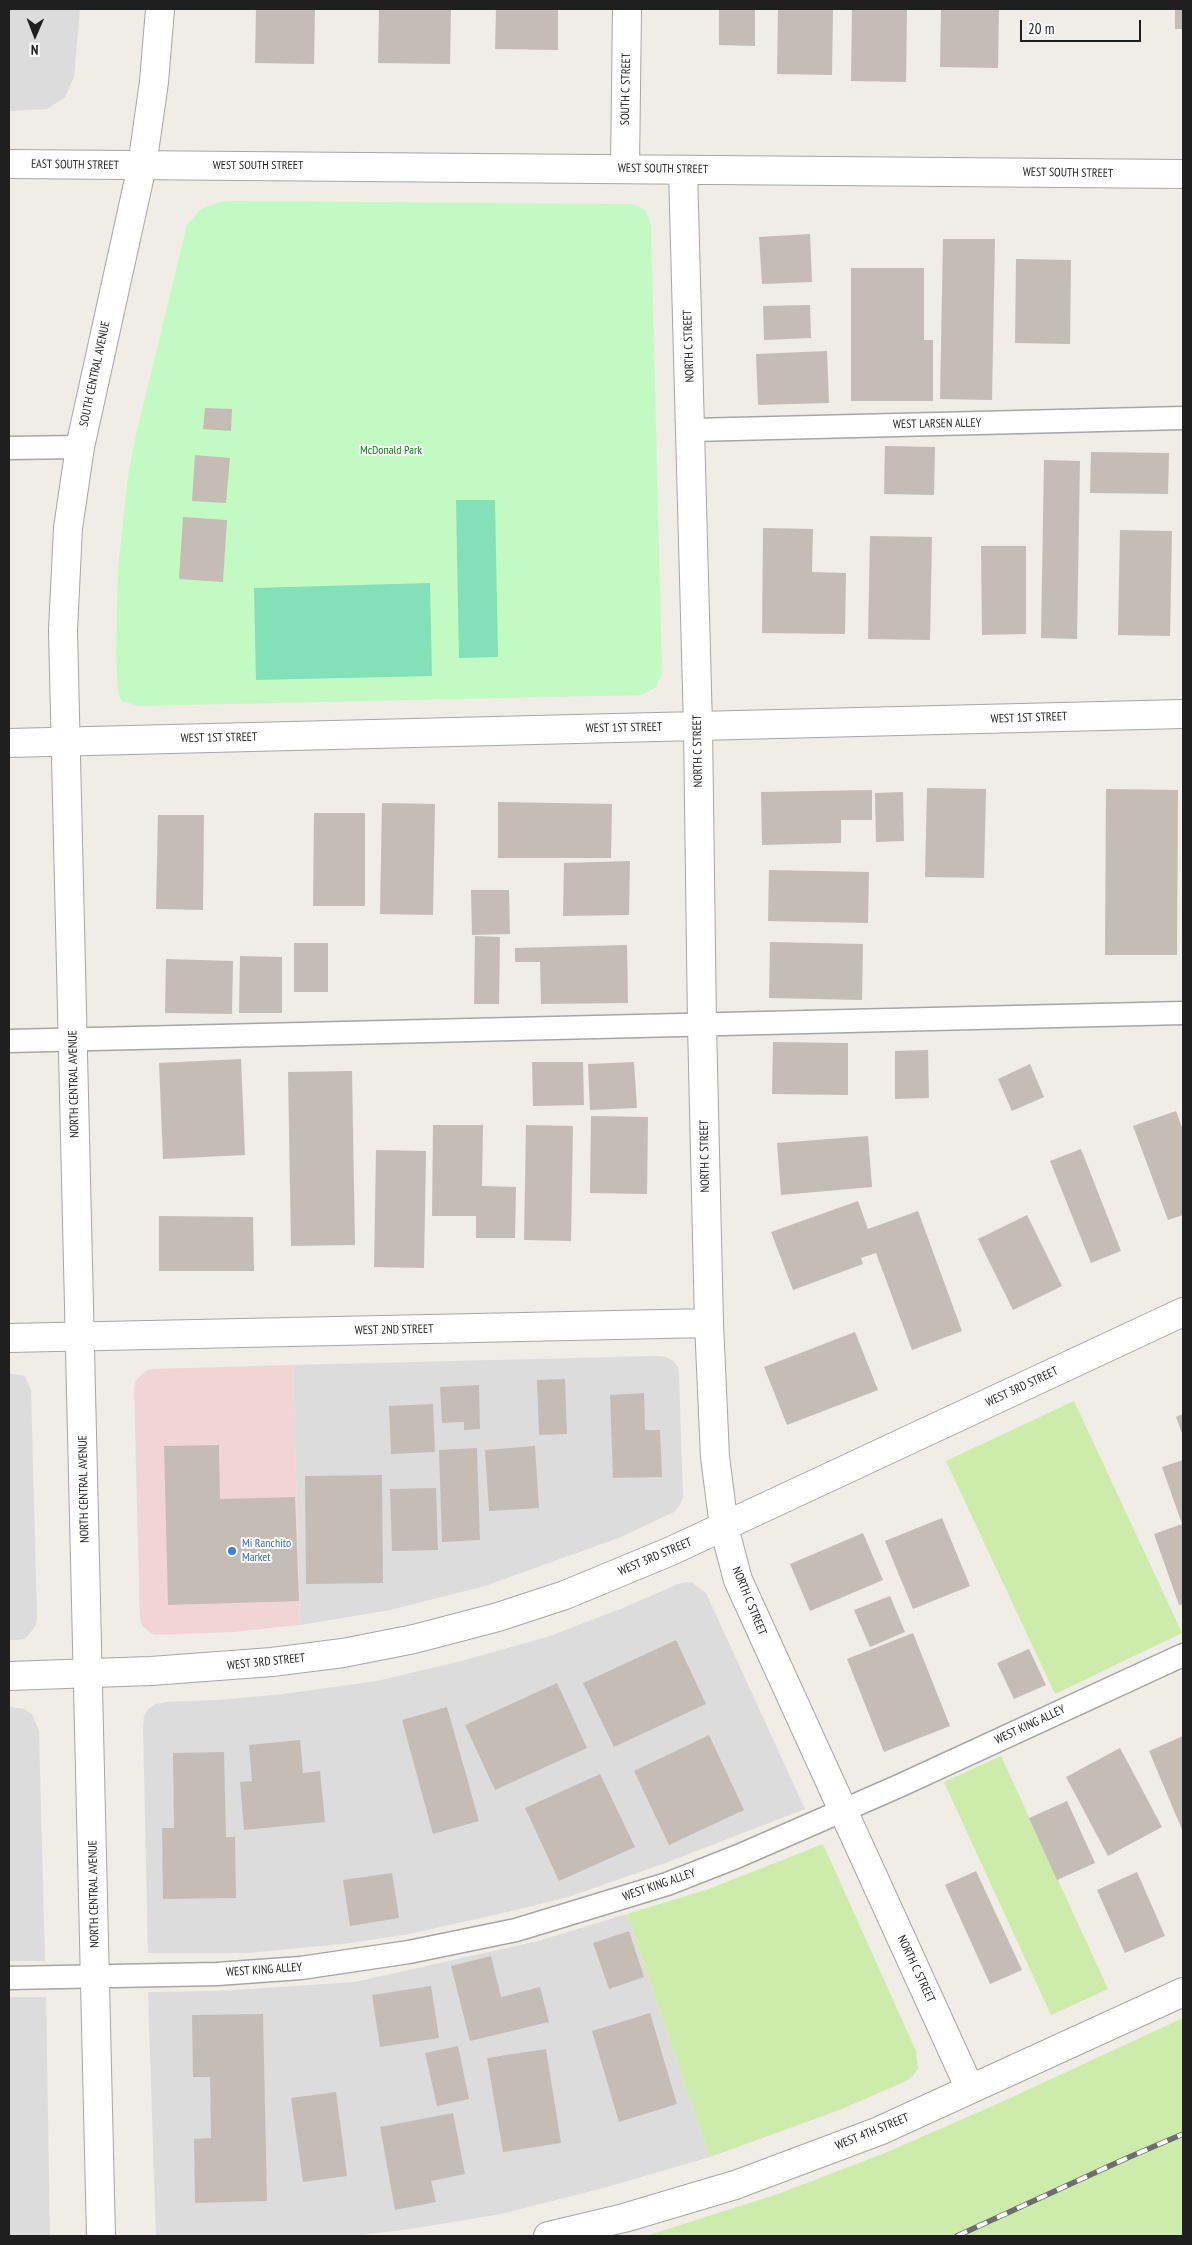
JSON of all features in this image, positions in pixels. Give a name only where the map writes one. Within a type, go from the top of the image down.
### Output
[{"type":"street","name":"SOUTH CENTRAL AVENUE","points":[[65,742],[63,630],[67,547],[80,447],[142,166],[154,82],[160,9]]},
{"type":"street","name":"SOUTH C STREET","points":[[625,169],[627,9]]},
{"type":"street","name":"EAST SOUTH STREET","points":[[9,164],[142,166]]},
{"type":"street","name":"WEST SOUTH STREET","points":[[142,166],[1183,174]]},
{"type":"street","name":"NORTH C STREET","points":[[683,170],[692,430],[709,1323],[714,1456],[724,1527],[738,1580],[970,2088]]},
{"type":"street","name":"WEST 1ST STREET","points":[[9,743],[1183,714]]},
{"type":"street","name":"NORTH CENTRAL AVENUE","points":[[65,742],[89,1674],[101,2236]]},
{"type":"street","name":"WEST 3RD STREET","points":[[9,1676],[89,1674],[272,1662],[343,1653],[414,1639],[498,1617],[566,1595],[724,1527],[1183,1312]]},
{"type":"street","name":"WEST 2ND STREET","points":[[9,1338],[709,1323]]},
{"type":"street","name":"WEST 4TH STREET","points":[[548,2236],[624,2218],[735,2185],[879,2131],[1183,1992]]},
{"type":"lane","name":"WEST LARSEN ALLEY","points":[[692,430],[1183,418]]},
{"type":"lane","points":[[9,448],[80,447]]},
{"type":"lane","points":[[9,1041],[1183,1013]]},
{"type":"lane","name":"WEST KING ALLEY","points":[[9,1978],[96,1978],[217,1974],[301,1968],[409,1952],[516,1930],[667,1884],[843,1811],[1183,1655]]},
{"type":"shaded area","points":[[9,9],[80,9],[74,77],[65,97],[47,109],[9,111]]},
{"type":"shaded area","points":[[666,1357],[673,1361],[678,1367],[679,1375],[683,1497],[680,1505],[674,1512],[621,1537],[485,1586],[390,1610],[300,1625],[293,1365]]},
{"type":"shaded area","points":[[293,1365],[300,1625],[234,1632],[154,1635],[142,1626],[140,1618],[134,1388],[136,1380],[146,1371],[152,1369]]},
{"type":"shaded area","points":[[9,1373],[25,1376],[31,1390],[37,1618],[35,1627],[30,1633],[24,1639],[16,1640],[9,1640]]},
{"type":"shaded area","points":[[686,1582],[693,1583],[706,1593],[805,1809],[660,1865],[568,1897],[409,1934],[350,1943],[249,1953],[148,1953],[143,1726],[144,1716],[148,1709],[156,1704],[166,1702],[219,1700],[283,1694],[377,1681],[465,1660],[547,1637]]},
{"type":"shaded area","points":[[9,1707],[24,1709],[32,1714],[39,1731],[45,1961],[9,1961]]},
{"type":"shaded area","points":[[627,1914],[710,2157],[607,2187],[501,2214],[410,2229],[352,2236],[156,2236],[148,1992],[218,1991],[355,1982],[538,1941]]},
{"type":"shaded area","points":[[9,1997],[46,1997],[50,2236],[9,2236]]},
{"type":"green space","name":"McDonald Park","points":[[220,202],[629,204],[645,210],[651,225],[662,673],[656,687],[642,695],[139,706],[122,701],[118,694],[116,653],[118,568],[128,476],[136,435],[187,225],[201,209]]},
{"type":"green space","points":[[456,500],[495,500],[498,657],[459,658]]},
{"type":"green space","points":[[430,583],[432,676],[256,680],[254,588]]},
{"type":"green space","points":[[1074,1401],[1182,1633],[1055,1694],[946,1461]]},
{"type":"green space","points":[[1001,1756],[1108,1989],[1051,2015],[944,1782]]},
{"type":"green space","points":[[823,1844],[916,2051],[918,2068],[913,2076],[906,2081],[842,2109],[710,2157],[627,1914],[709,1889]]},
{"type":"green space","points":[[1183,2018],[1183,2236],[646,2236],[778,2194],[885,2153],[995,2105]]},
{"type":"building","points":[[256,9],[315,9],[314,64],[255,63]]},
{"type":"building","points":[[379,9],[451,9],[450,64],[378,63]]},
{"type":"building","points":[[496,9],[558,9],[558,50],[495,49]]},
{"type":"building","points":[[719,9],[755,9],[755,46],[719,45]]},
{"type":"building","points":[[778,9],[833,9],[832,75],[777,74]]},
{"type":"building","points":[[852,9],[907,9],[906,82],[851,81]]},
{"type":"building","points":[[941,9],[999,9],[998,68],[940,67]]},
{"type":"building","points":[[1175,9],[1183,9],[1183,29],[1175,29]]},
{"type":"building","points":[[810,234],[812,282],[762,284],[759,237]]},
{"type":"building","points":[[943,239],[995,239],[992,400],[940,399]]},
{"type":"building","points":[[1016,259],[1071,260],[1070,344],[1015,343]]},
{"type":"building","points":[[851,268],[924,268],[924,340],[933,340],[933,401],[851,401]]},
{"type":"building","points":[[810,305],[811,338],[764,340],[763,306]]},
{"type":"building","points":[[827,351],[829,403],[758,405],[756,354]]},
{"type":"building","points":[[205,408],[232,409],[231,431],[203,429]]},
{"type":"building","points":[[885,446],[935,447],[934,495],[884,494]]},
{"type":"building","points":[[1091,452],[1169,453],[1168,494],[1090,493]]},
{"type":"building","points":[[195,455],[230,458],[226,503],[192,501]]},
{"type":"building","points":[[1044,460],[1080,461],[1077,639],[1041,638]]},
{"type":"building","points":[[183,517],[227,520],[223,582],[179,579]]},
{"type":"building","points":[[763,528],[813,529],[812,572],[846,573],[845,634],[762,633]]},
{"type":"building","points":[[1120,530],[1172,531],[1170,636],[1118,635]]},
{"type":"building","points":[[870,536],[932,537],[930,640],[868,639]]},
{"type":"building","points":[[981,546],[1026,546],[1026,634],[982,635]]},
{"type":"building","points":[[927,788],[986,789],[984,878],[925,877]]},
{"type":"building","points":[[1106,789],[1178,790],[1177,955],[1105,955]]},
{"type":"building","points":[[872,790],[872,820],[841,820],[841,843],[762,845],[761,792]]},
{"type":"building","points":[[903,792],[904,841],[876,842],[875,793]]},
{"type":"building","points":[[498,802],[612,804],[611,858],[498,858]]},
{"type":"building","points":[[382,803],[435,804],[433,915],[380,914]]},
{"type":"building","points":[[314,813],[365,813],[365,906],[313,906]]},
{"type":"building","points":[[158,815],[204,815],[203,910],[156,909]]},
{"type":"building","points":[[630,861],[629,915],[563,916],[564,863]]},
{"type":"building","points":[[769,870],[869,872],[868,923],[768,921]]},
{"type":"building","points":[[471,890],[509,890],[510,934],[472,935]]},
{"type":"building","points":[[475,936],[500,937],[499,1004],[474,1004]]},
{"type":"building","points":[[770,942],[863,944],[862,1000],[769,998]]},
{"type":"building","points":[[294,943],[328,943],[328,992],[294,992]]},
{"type":"building","points":[[627,945],[628,1003],[541,1004],[540,962],[515,962],[515,948]]},
{"type":"building","points":[[240,956],[282,957],[282,1013],[239,1013]]},
{"type":"building","points":[[166,959],[233,961],[232,1014],[165,1013]]},
{"type":"building","points":[[773,1042],[848,1043],[848,1095],[772,1094]]},
{"type":"building","points":[[928,1050],[929,1098],[895,1099],[895,1051]]},
{"type":"building","points":[[241,1059],[245,1155],[163,1159],[159,1063]]},
{"type":"building","points":[[532,1062],[583,1062],[584,1105],[533,1106]]},
{"type":"building","points":[[634,1062],[637,1108],[590,1110],[588,1064]]},
{"type":"building","points":[[1030,1064],[1044,1097],[1012,1111],[998,1079]]},
{"type":"building","points":[[352,1071],[355,1245],[291,1246],[288,1072]]},
{"type":"building","points":[[1176,1111],[1183,1130],[1183,1215],[1168,1220],[1133,1126]]},
{"type":"building","points":[[591,1116],[648,1117],[647,1194],[590,1193]]},
{"type":"building","points":[[433,1125],[483,1125],[482,1186],[516,1187],[515,1238],[476,1238],[476,1216],[432,1216]]},
{"type":"building","points":[[526,1125],[573,1126],[571,1241],[524,1240]]},
{"type":"building","points":[[868,1136],[872,1187],[781,1195],[777,1143]]},
{"type":"building","points":[[1081,1149],[1121,1251],[1091,1263],[1050,1161]]},
{"type":"building","points":[[376,1150],[426,1151],[424,1268],[374,1267]]},
{"type":"building","points":[[858,1201],[868,1229],[918,1211],[962,1331],[912,1350],[876,1253],[861,1258],[863,1264],[793,1290],[771,1232]]},
{"type":"building","points":[[1027,1215],[1062,1286],[1013,1310],[978,1239]]},
{"type":"building","points":[[159,1216],[253,1217],[254,1271],[159,1271]]},
{"type":"building","points":[[855,1332],[878,1390],[787,1425],[764,1367]]},
{"type":"building","points":[[565,1379],[567,1434],[539,1435],[537,1380]]},
{"type":"building","points":[[479,1385],[480,1429],[464,1430],[464,1422],[442,1423],[440,1387]]},
{"type":"building","points":[[644,1393],[645,1430],[660,1430],[662,1477],[613,1478],[610,1395]]},
{"type":"building","points":[[433,1404],[435,1452],[391,1454],[389,1406]]},
{"type":"building","points":[[1183,1414],[1183,1436],[1176,1417]]},
{"type":"building","name":"Mi Ranchito Market","points":[[219,1445],[220,1499],[295,1497],[299,1601],[168,1605],[164,1446]]},
{"type":"building","points":[[535,1446],[539,1508],[489,1511],[485,1450]]},
{"type":"building","points":[[477,1448],[480,1540],[442,1542],[439,1450]]},
{"type":"building","points":[[1183,1460],[1183,1604],[1179,1605],[1154,1534],[1182,1524],[1162,1467]]},
{"type":"building","points":[[382,1475],[383,1583],[306,1584],[305,1476]]},
{"type":"building","points":[[436,1488],[438,1550],[392,1551],[390,1489]]},
{"type":"building","points":[[942,1518],[970,1586],[913,1609],[885,1541]]},
{"type":"building","points":[[863,1533],[883,1580],[810,1611],[790,1564]]},
{"type":"building","points":[[890,1596],[905,1632],[870,1647],[854,1610]]},
{"type":"building","points":[[913,1633],[950,1726],[884,1752],[847,1659]]},
{"type":"building","points":[[676,1640],[706,1704],[614,1747],[583,1683]]},
{"type":"building","points":[[1029,1649],[1046,1685],[1014,1699],[997,1663]]},
{"type":"building","points":[[557,1683],[587,1748],[495,1790],[465,1725]]},
{"type":"building","points":[[447,1707],[479,1821],[433,1834],[402,1720]]},
{"type":"building","points":[[709,1735],[744,1810],[669,1845],[634,1771]]},
{"type":"building","points":[[1183,1736],[1183,1832],[1149,1751]]},
{"type":"building","points":[[300,1740],[303,1773],[320,1771],[325,1822],[244,1830],[240,1782],[252,1781],[249,1745]]},
{"type":"building","points":[[1120,1748],[1162,1827],[1108,1856],[1066,1777]]},
{"type":"building","points":[[224,1752],[226,1837],[235,1837],[236,1898],[163,1899],[162,1828],[174,1828],[173,1753]]},
{"type":"building","points":[[600,1774],[635,1847],[559,1881],[525,1808]]},
{"type":"building","points":[[1067,1801],[1095,1863],[1057,1880],[1029,1818]]},
{"type":"building","points":[[976,1871],[1022,1970],[990,1984],[945,1885]]},
{"type":"building","points":[[1137,1872],[1165,1936],[1125,1953],[1097,1890]]},
{"type":"building","points":[[392,1873],[399,1918],[350,1926],[343,1880]]},
{"type":"building","points":[[629,1931],[644,1977],[609,1989],[593,1943]]},
{"type":"building","points":[[491,1956],[501,1997],[540,1987],[549,2022],[470,2041],[451,1966]]},
{"type":"building","points":[[431,1986],[439,2038],[380,2047],[372,1995]]},
{"type":"building","points":[[650,2013],[677,2104],[619,2122],[592,2031]]},
{"type":"building","points":[[263,2014],[267,2201],[195,2203],[194,2139],[211,2138],[210,2077],[193,2077],[192,2015]]},
{"type":"building","points":[[458,2046],[469,2099],[437,2106],[425,2053]]},
{"type":"building","points":[[546,2049],[561,2143],[503,2152],[487,2058]]},
{"type":"building","points":[[336,2092],[347,2176],[303,2182],[291,2098]]},
{"type":"building","points":[[453,2113],[465,2174],[431,2181],[436,2202],[395,2210],[380,2127]]},
{"type":"railway","points":[[957,2236],[1183,2134]]},
{"type":"place","name":"Mi Ranchito Market","points":[[232,1551]]}]
